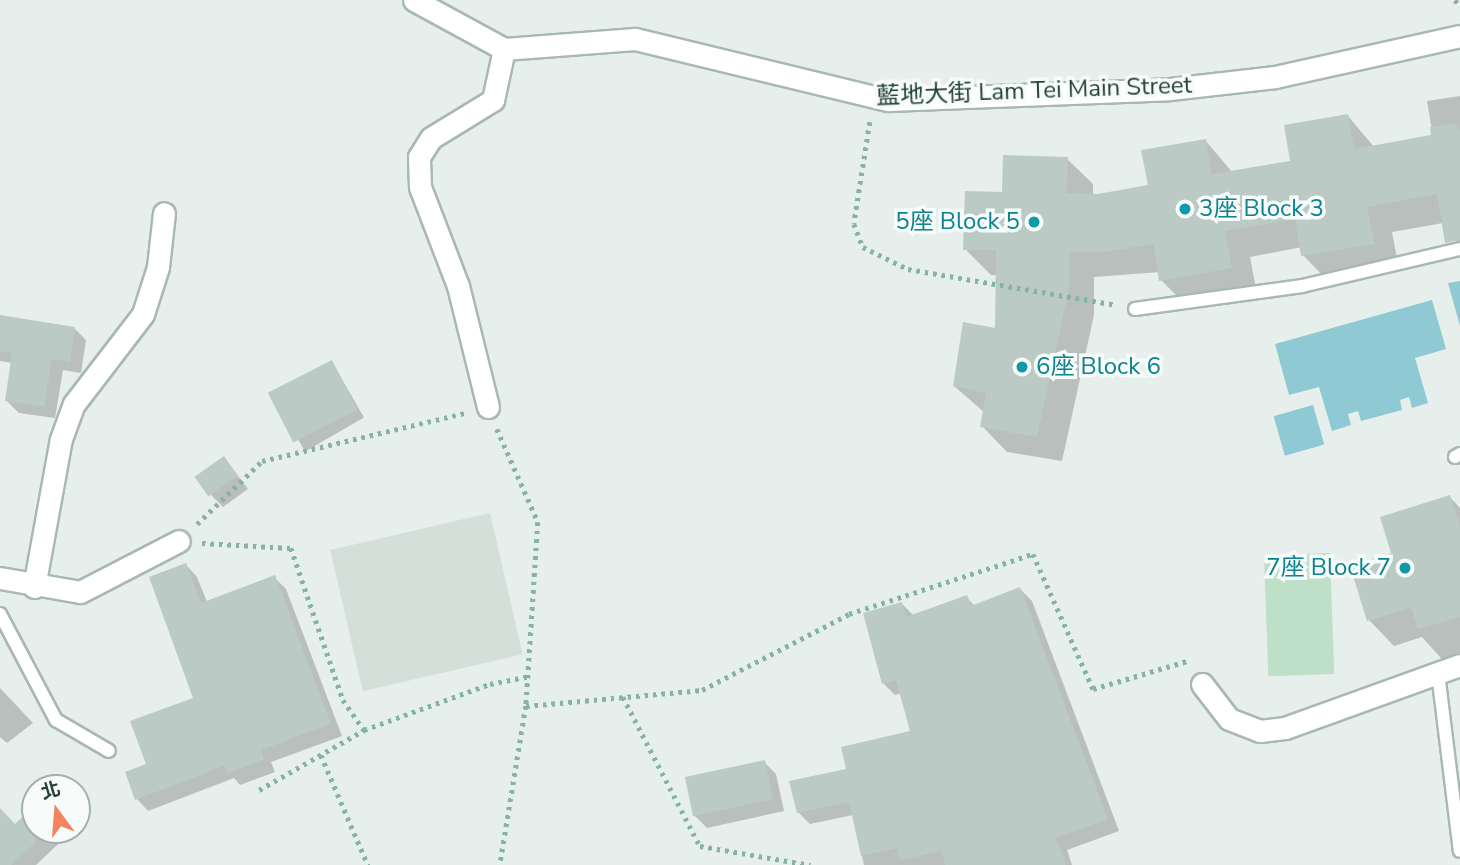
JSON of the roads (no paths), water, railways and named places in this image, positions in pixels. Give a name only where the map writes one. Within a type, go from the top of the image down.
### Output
[{"type":"street","points":[[414,0],[504,49],[493,100],[431,138],[419,156],[419,187],[458,286],[488,408]]},
{"type":"street","name":"藍地大街 Lam Tei Main Street","points":[[504,49],[635,39],[888,100],[1170,89],[1275,77],[1460,36]]},
{"type":"street","points":[[34,587],[61,439],[74,404],[143,314],[158,267],[164,214]]},
{"type":"street","points":[[0,578],[34,587],[80,592],[179,541]]},
{"type":"street","points":[[1202,684],[1229,719],[1260,731],[1285,728],[1460,665]]},
{"type":"lane","points":[[1135,309],[1302,286],[1460,249]]},
{"type":"lane","points":[[0,614],[56,720],[109,751]]},
{"type":"lane","points":[[1438,673],[1460,851]]},
{"type":"water","points":[[1460,281],[1460,326],[1448,283]]},
{"type":"water","points":[[1432,300],[1446,349],[1415,358],[1428,403],[1412,408],[1409,397],[1400,400],[1402,410],[1361,421],[1358,411],[1348,414],[1351,425],[1332,431],[1319,387],[1289,395],[1275,344]]},
{"type":"water","points":[[1313,405],[1324,444],[1285,456],[1274,416]]},
{"type":"place","name":"3座 Block 3","points":[[1185,209]]},
{"type":"place","name":"5座 Block 5","points":[[1034,222]]},
{"type":"place","name":"6座 Block 6","points":[[1022,367]]},
{"type":"place","name":"7座 Block 7","points":[[1405,568]]}]
